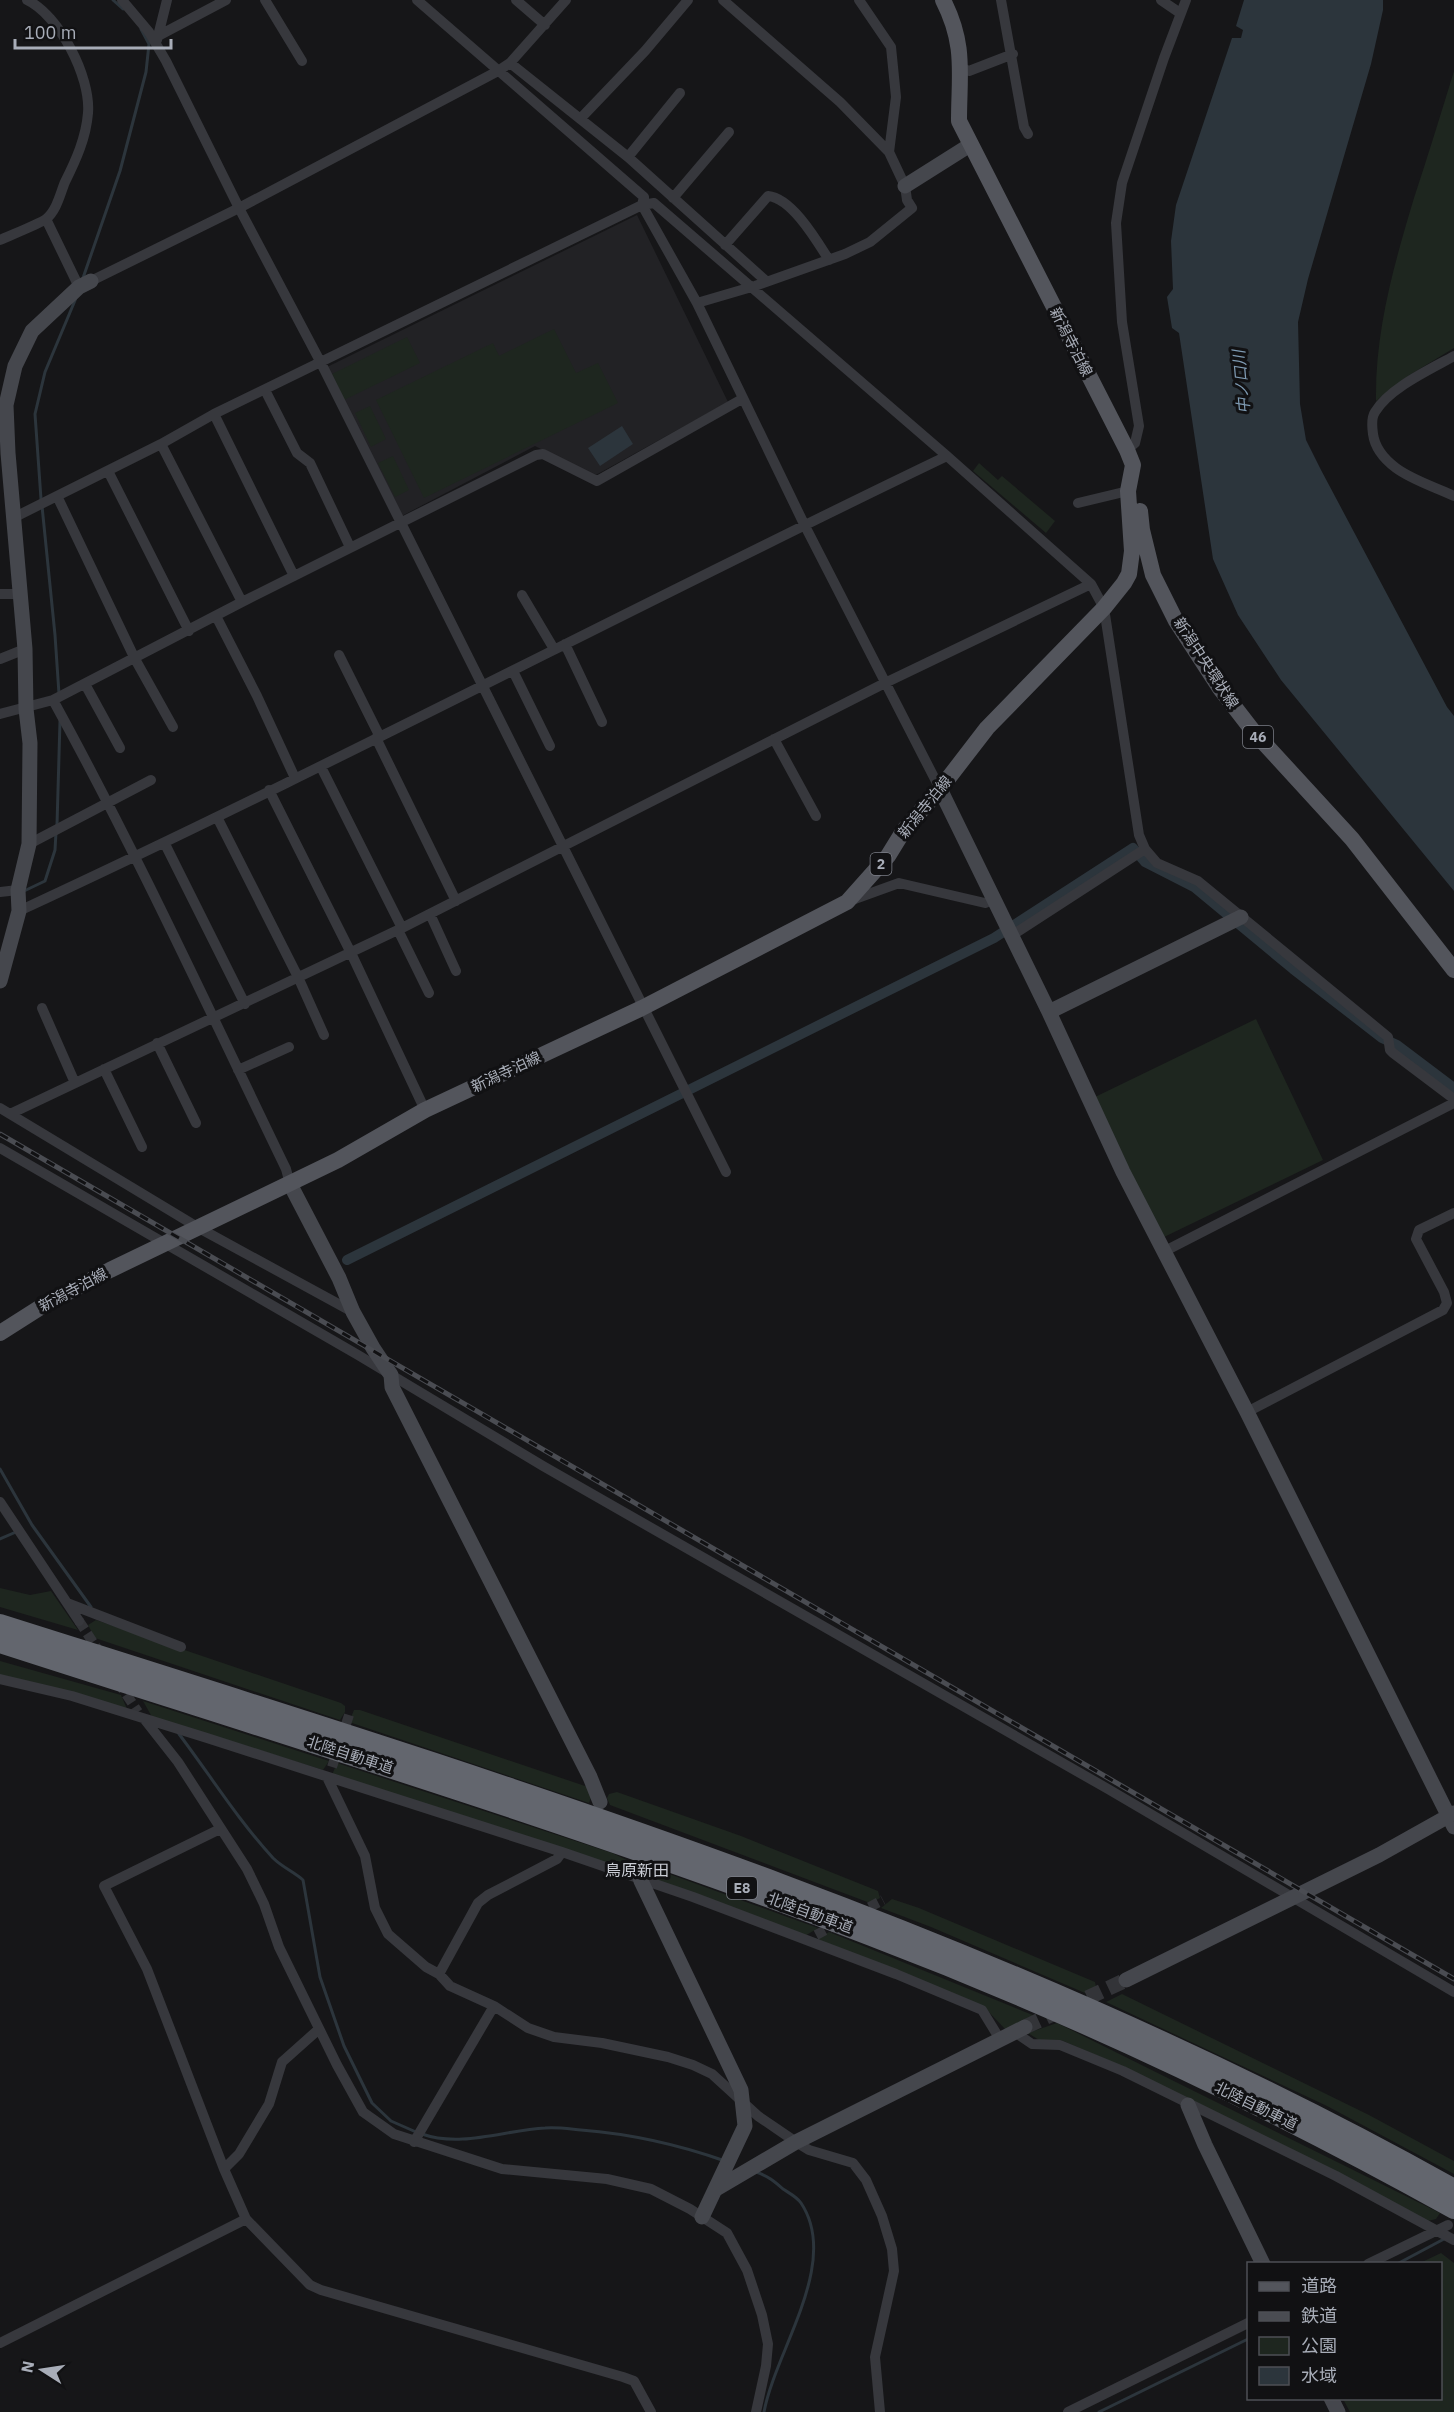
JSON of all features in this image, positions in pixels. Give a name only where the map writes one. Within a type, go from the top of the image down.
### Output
[{"type":"highway","name":"北陸自動車道","points":[[0,1624],[515,1789],[702,1854],[879,1920],[1066,1997],[1160,2040],[1318,2117],[1454,2189]]},
{"type":"highway","name":"北陸自動車道","points":[[0,1642],[591,1834],[874,1937],[1018,1996],[1153,2056],[1326,2141],[1451,2217]]},
{"type":"main road","name":"新潟寺泊線","points":[[0,1333],[44,1305],[338,1160],[425,1110],[642,1008],[847,902],[888,856],[904,830],[940,789],[987,728],[1104,609],[1129,574],[1132,551],[1128,491],[1130,458],[959,121],[962,68],[959,40],[943,0]]},
{"type":"main road","name":"新潟中央環状線","points":[[1130,458],[1139,495],[1142,531],[1153,575],[1176,621],[1200,659],[1253,731],[1352,839],[1454,970]]},
{"type":"street","points":[[0,240],[46,219],[54,208],[75,163],[88,111],[87,93],[76,59],[56,25],[27,0]]},
{"type":"street","points":[[122,0],[157,39],[238,208],[321,363],[726,1172]]},
{"type":"street","points":[[157,39],[167,0]]},
{"type":"street","points":[[157,39],[226,0]]},
{"type":"street","points":[[266,0],[302,61]]},
{"type":"street","points":[[417,0],[644,197],[642,205],[697,303],[741,399],[940,789],[1049,1012],[1123,1172],[1452,1819],[1291,1896],[1126,1980]]},
{"type":"street","points":[[516,0],[545,25]]},
{"type":"street","points":[[0,981],[20,911],[18,890],[29,844],[30,743],[6,405],[15,366],[32,331],[85,284],[238,208],[498,71],[510,63],[566,0]]},
{"type":"street","points":[[581,118],[645,51],[688,0]]},
{"type":"street","points":[[697,303],[829,260],[870,242],[912,208],[907,200],[905,186],[889,152],[840,102],[723,0]]},
{"type":"street","points":[[859,0],[891,47],[896,97],[889,152]]},
{"type":"street","points":[[1001,0],[1013,54],[1024,127],[1028,134]]},
{"type":"street","points":[[1161,0],[1180,13]]},
{"type":"street","points":[[1130,458],[1139,426],[1119,288],[1116,223],[1118,204],[1134,145],[1186,0]]},
{"type":"street","points":[[962,68],[969,71],[1013,54]]},
{"type":"street","points":[[510,63],[628,157],[766,281]]},
{"type":"street","points":[[628,157],[680,93]]},
{"type":"street","points":[[673,198],[729,132]]},
{"type":"street","points":[[905,186],[970,145]]},
{"type":"street","points":[[725,245],[768,196],[774,197],[801,219],[829,260]]},
{"type":"street","points":[[15,517],[161,444],[214,414],[642,205],[654,202],[1091,584],[1104,609],[1139,835],[1145,849],[1157,863],[1198,881],[1376,1026],[1388,1037],[1390,1050],[1454,1101],[1165,1251]]},
{"type":"street","points":[[46,219],[85,284]]},
{"type":"street","points":[[1454,356],[1402,387],[1384,401],[1373,413],[1372,425],[1374,441],[1381,455],[1397,469],[1454,496]]},
{"type":"street","points":[[265,390],[297,453],[310,463],[350,547]]},
{"type":"street","points":[[0,714],[6,711],[26,709],[53,700],[350,547],[536,455],[543,454],[597,480],[741,399]]},
{"type":"street","points":[[214,414],[294,576]]},
{"type":"street","points":[[161,444],[242,602]]},
{"type":"street","points":[[20,911],[165,844],[804,524],[947,456]]},
{"type":"street","points":[[108,471],[189,631]]},
{"type":"street","points":[[1078,503],[1128,491]]},
{"type":"street","points":[[57,496],[135,659],[174,727]]},
{"type":"street","points":[[10,1114],[400,929],[774,738],[1091,584]]},
{"type":"street","points":[[0,594],[19,594]]},
{"type":"street","points":[[522,595],[554,649]]},
{"type":"street","points":[[216,616],[295,778]]},
{"type":"street","points":[[565,644],[602,722]]},
{"type":"street","points":[[0,659],[25,649]]},
{"type":"street","points":[[339,655],[456,901]]},
{"type":"street","points":[[513,670],[550,746]]},
{"type":"street","points":[[85,684],[120,748]]},
{"type":"street","points":[[53,700],[100,785],[213,1016],[290,1184],[339,1278],[353,1312],[391,1375],[393,1387],[590,1777],[600,1802]]},
{"type":"street","points":[[774,738],[816,816]]},
{"type":"street","points":[[321,767],[429,993]]},
{"type":"street","points":[[29,844],[151,780]]},
{"type":"street","points":[[269,790],[351,953],[425,1110]]},
{"type":"street","points":[[217,817],[298,977],[324,1035]]},
{"type":"street","points":[[165,844],[245,1004]]},
{"type":"street","points":[[1011,936],[1145,849]]},
{"type":"street","points":[[847,902],[899,883],[986,903],[993,900]]},
{"type":"street","points":[[0,892],[18,890]]},
{"type":"street","points":[[430,914],[456,971]]},
{"type":"street","points":[[1049,1012],[1242,917]]},
{"type":"street","points":[[42,1008],[75,1083]]},
{"type":"street","points":[[157,1043],[196,1123]]},
{"type":"street","points":[[238,1070],[289,1047]]},
{"type":"street","points":[[104,1069],[142,1147]]},
{"type":"street","points":[[0,1108],[199,1228],[353,1312]]},
{"type":"street","points":[[0,1148],[564,1478],[1454,1992]]},
{"type":"street","points":[[1247,1412],[1443,1310],[1447,1303],[1444,1292],[1416,1239],[1419,1230],[1454,1213]]},
{"type":"street","points":[[0,1502],[79,1621]]},
{"type":"street","points":[[67,1603],[181,1647]]},
{"type":"street","points":[[0,1678],[72,1696],[329,1772],[562,1852],[639,1873],[693,1897],[896,1974],[982,2010],[1001,2041]]},
{"type":"street","points":[[141,1716],[178,1762],[247,1869],[260,1895],[279,1947],[352,2095],[363,2112],[394,2134],[502,2169],[607,2179],[651,2189],[727,2233],[747,2270],[762,2315],[768,2344],[766,2366],[756,2412]]},
{"type":"street","points":[[329,1772],[365,1856],[375,1908],[388,1934],[426,1967],[439,1974],[450,1986],[494,2006],[528,2028],[554,2037],[602,2043],[668,2057],[693,2065],[712,2074],[742,2103],[809,2150],[853,2163],[866,2180],[882,2216],[892,2249],[894,2271],[874,2357],[880,2412]]},
{"type":"street","points":[[220,1828],[104,1886],[147,1969],[224,2169],[246,2219],[310,2285],[634,2381],[651,2412]]},
{"type":"street","points":[[439,1974],[478,1903],[488,1895],[557,1859],[562,1852]]},
{"type":"street","points":[[639,1873],[741,2090],[745,2126],[702,2217]]},
{"type":"street","points":[[414,2142],[494,2006]]},
{"type":"street","points":[[224,2169],[239,2154],[269,2104],[282,2062],[319,2029]]},
{"type":"street","points":[[716,2189],[796,2142],[1021,2030],[1032,2044],[1060,2045],[1123,2071],[1336,2176],[1454,2240]]},
{"type":"street","points":[[1188,2105],[1262,2262]]},
{"type":"street","points":[[1372,2262],[1437,2230],[1451,2217]]},
{"type":"street","points":[[0,2343],[246,2219]]},
{"type":"street","points":[[1068,2412],[1247,2323]]},
{"type":"shaded area","points":[[637,215],[728,402],[594,476],[535,446],[398,518],[325,368]]},
{"type":"green space","points":[[1454,71],[1454,348],[1408,376],[1376,401],[1379,349],[1387,298],[1414,198]]},
{"type":"green space","points":[[554,329],[576,373],[598,363],[618,403],[424,498],[376,400],[493,343],[499,356]]},
{"type":"green space","points":[[407,337],[420,363],[344,400],[332,374]]},
{"type":"green space","points":[[370,406],[386,439],[371,447],[355,413]]},
{"type":"green space","points":[[393,456],[409,490],[395,497],[378,463]]},
{"type":"green space","points":[[979,463],[998,480],[1002,476],[1055,521],[1046,533],[973,471]]},
{"type":"green space","points":[[1256,1019],[1323,1160],[1162,1238],[1095,1097]]},
{"type":"green space","points":[[0,1588],[30,1595],[51,1591],[78,1630],[0,1607]]},
{"type":"green space","points":[[96,1620],[341,1703],[345,1706],[345,1712],[340,1720],[95,1638],[88,1625]]},
{"type":"green space","points":[[0,1661],[121,1695],[127,1709],[0,1675]]},
{"type":"green space","points":[[143,1701],[329,1761],[323,1770],[152,1717]]},
{"type":"green space","points":[[354,1710],[360,1710],[588,1787],[592,1794],[589,1803],[349,1722]]},
{"type":"green space","points":[[337,1763],[612,1853],[629,1861],[625,1867],[615,1868],[332,1775]]},
{"type":"green space","points":[[617,1792],[741,1836],[878,1891],[880,1898],[870,1903],[610,1805],[607,1798],[609,1794]]},
{"type":"green space","points":[[639,1863],[818,1928],[805,1936],[648,1878]]},
{"type":"green space","points":[[892,1899],[919,1908],[1095,1982],[1096,1987],[1085,1993],[881,1908]]},
{"type":"green space","points":[[829,1932],[1035,2016],[1006,2030],[984,2007],[814,1941]]},
{"type":"green space","points":[[1122,1994],[1369,2115],[1454,2161],[1454,2174],[1327,2106],[1106,2002]]},
{"type":"green space","points":[[1057,2023],[1440,2213],[1436,2219],[1428,2221],[1126,2068],[1061,2040],[1039,2040],[1028,2033]]},
{"type":"green space","points":[[1441,2253],[1454,2263],[1454,2412],[1350,2412],[1344,2400],[1442,2400],[1442,2262],[1422,2262]]},
{"type":"water","name":"中ノ口川","points":[[1244,0],[1383,0],[1383,10],[1371,64],[1308,279],[1298,322],[1300,404],[1306,440],[1447,707],[1454,716],[1454,891],[1281,680],[1238,615],[1213,559],[1179,333],[1172,328],[1167,297],[1173,289],[1171,241],[1176,205],[1232,38],[1241,38],[1243,30],[1236,26]]},
{"type":"water","points":[[622,426],[633,444],[600,466],[588,448]]},
{"type":"waterway","points":[[113,0],[123,9]]},
{"type":"waterway","points":[[83,278],[120,171],[146,72],[149,44],[141,29]]},
{"type":"waterway","points":[[41,499],[35,414],[45,372],[76,298]]},
{"type":"waterway","points":[[42,506],[59,694]]},
{"type":"waterway","points":[[57,825],[60,721]]},
{"type":"waterway","points":[[24,891],[45,881],[55,850],[56,832]]},
{"type":"waterway","points":[[347,1260],[994,938],[1133,848],[1145,862],[1194,887],[1293,969],[1382,1038],[1397,1045],[1454,1088]]},
{"type":"waterway","points":[[0,1469],[32,1525],[91,1607]]},
{"type":"waterway","points":[[0,1539],[16,1532]]},
{"type":"waterway","points":[[179,1734],[260,1843],[277,1861],[303,1880],[320,1977],[344,2046],[372,2103],[391,2121],[416,2132]]},
{"type":"waterway","points":[[422,2134],[437,2138],[468,2139],[530,2129],[563,2128],[618,2134],[654,2141],[725,2161]]},
{"type":"waterway","points":[[756,2172],[771,2179],[801,2203],[811,2227],[814,2252],[810,2279],[802,2307],[770,2388],[764,2412]]},
{"type":"waterway","points":[[1401,2262],[1444,2239]]},
{"type":"waterway","points":[[1099,2412],[1247,2339]]},
{"type":"tunnel","points":[[79,1621],[100,1653]]},
{"type":"tunnel","points":[[118,1682],[138,1712]]},
{"type":"tunnel","points":[[332,1767],[349,1715]]},
{"type":"tunnel","points":[[856,1914],[883,1900]]},
{"type":"tunnel","points":[[816,1935],[837,1924]]},
{"type":"tunnel","points":[[1025,2027],[1126,1980]]},
{"type":"railway","points":[[0,1134],[1454,1979]]},
{"type":"district","name":"鳥原新田","points":[[637,1870]]}]
